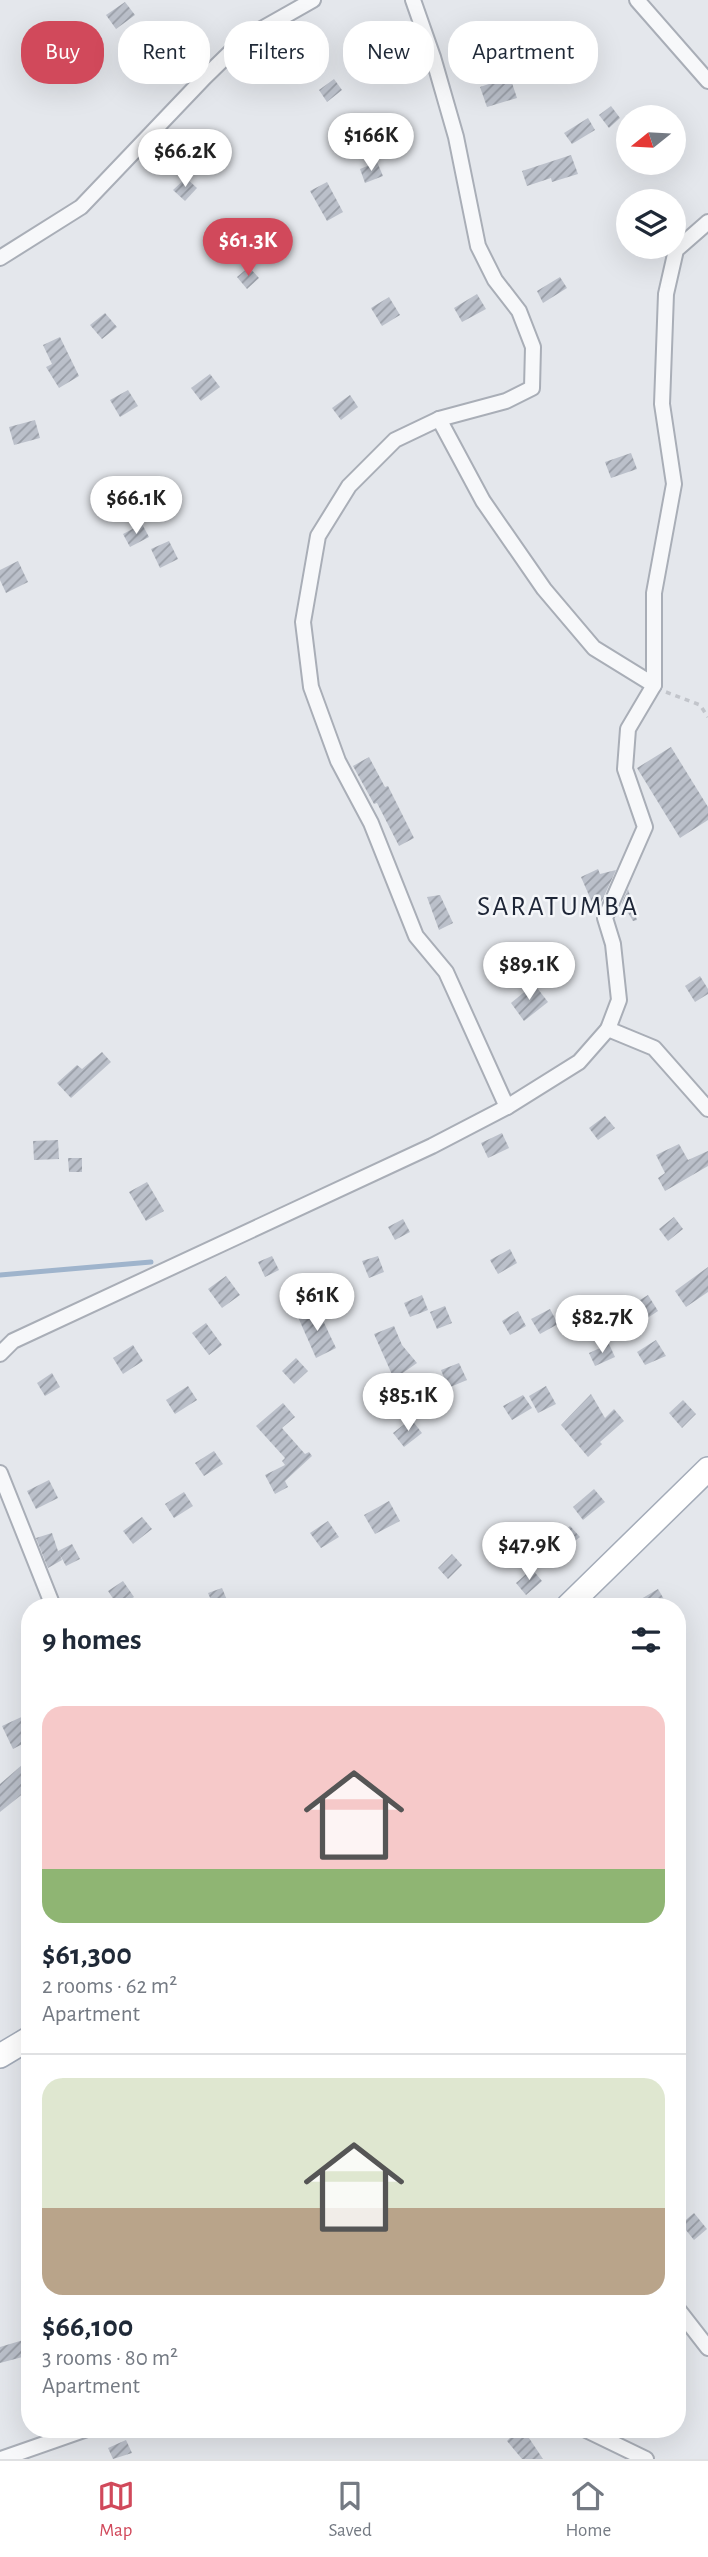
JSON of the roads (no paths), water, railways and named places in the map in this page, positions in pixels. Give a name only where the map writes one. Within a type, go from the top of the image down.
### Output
[{"type":"main road","points":[[576,1598],[708,1469]]},
{"type":"main road","points":[[0,2056],[21,2043]]},
{"type":"street","points":[[0,258],[81,207],[244,39],[313,0]]},
{"type":"street","points":[[413,0],[456,137],[478,246],[495,280],[519,311],[533,347],[532,388],[506,401],[439,419],[395,440],[349,486],[318,536],[303,622],[311,687],[338,761],[371,823],[416,936],[446,972],[508,1107]]},
{"type":"street","points":[[637,0],[708,81]]},
{"type":"street","points":[[0,1354],[13,1341],[432,1146],[508,1107],[579,1062],[608,1029],[619,1000],[613,944],[606,918],[645,827],[625,769],[628,729],[654,685],[654,593],[674,484],[662,404],[666,294],[676,250],[708,222]]},
{"type":"street","points":[[439,419],[483,501],[544,589],[594,648],[654,685]]},
{"type":"street","points":[[608,1029],[654,1048],[708,1109]]},
{"type":"street","points":[[0,1473],[50,1598]]},
{"type":"street","points":[[686,2319],[708,2347]]},
{"type":"street","points":[[1,2459],[61,2438]]},
{"type":"street","points":[[603,2438],[646,2459]]},
{"type":"waterway","points":[[0,1275],[151,1262]]},
{"type":"district","name":"SARATUMBA","points":[[558,907]]}]
